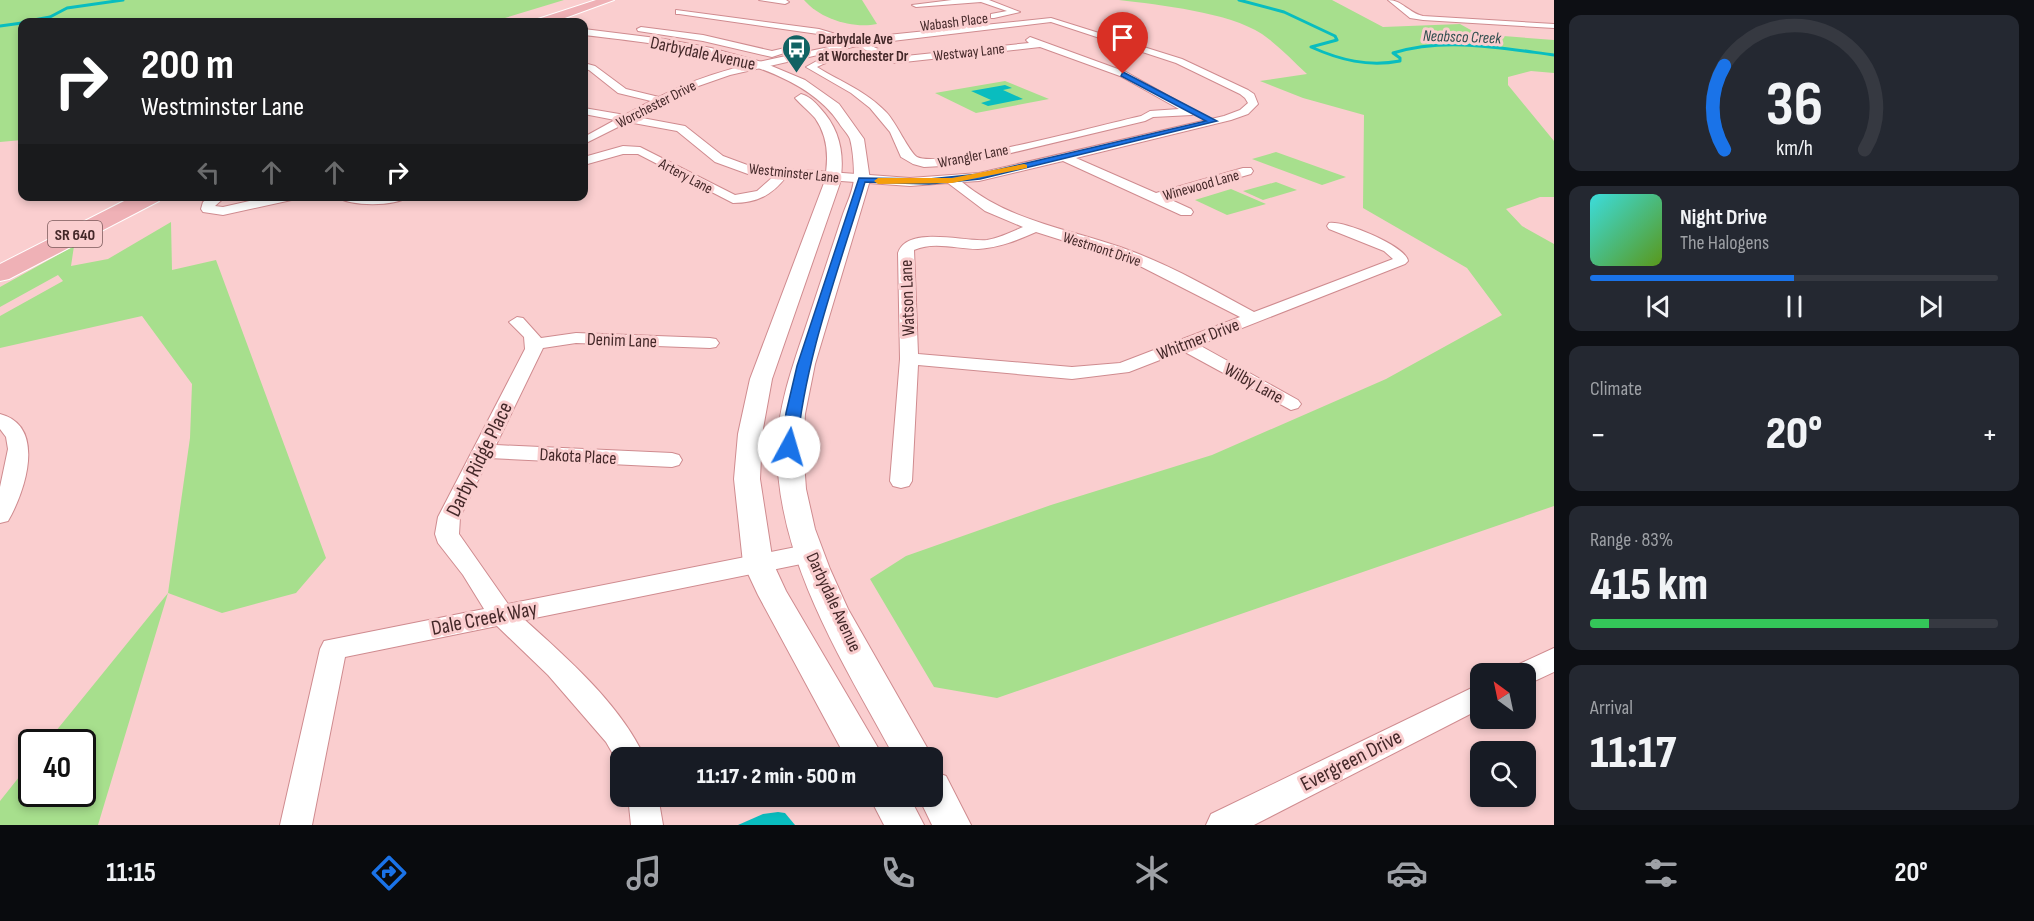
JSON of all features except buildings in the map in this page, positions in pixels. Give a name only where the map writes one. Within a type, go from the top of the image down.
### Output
[{"type":"main road","points":[[533,18],[583,0]]},
{"type":"main road","points":[[555,18],[608,0]]},
{"type":"main road","name":"SR 640","points":[[0,252],[103,201]]},
{"type":"main road","name":"SR 640","points":[[0,274],[142,201]]},
{"type":"street","points":[[763,0],[785,2]]},
{"type":"street","name":"Wabash Place","points":[[916,5],[982,0],[1016,12],[990,22]]},
{"type":"street","points":[[1390,0],[1400,0]]},
{"type":"street","points":[[1390,0],[1413,16],[1423,18],[1554,26]]},
{"type":"street","points":[[670,16],[696,4]]},
{"type":"street","name":"Westway Lane","points":[[679,12],[790,26],[840,37],[895,60],[1041,44],[1123,74],[1213,121]]},
{"type":"street","name":"Wabash Place","points":[[912,34],[906,29],[978,18]]},
{"type":"street","name":"Worchester Drive","points":[[588,139],[659,100],[698,82],[857,43],[990,22],[1051,20]]},
{"type":"street","name":"Westminster Lane","points":[[588,112],[681,128],[726,163],[748,170],[910,182],[980,177],[1213,121],[1244,112],[1253,104],[1253,100],[1244,92],[1179,62],[1051,20]]},
{"type":"street","points":[[632,33],[660,21]]},
{"type":"street","points":[[990,22],[1011,33]]},
{"type":"street","name":"Darbydale Avenue","points":[[588,32],[632,33],[705,50],[810,89],[845,117],[856,135],[861,152],[862,180],[804,366],[793,413],[789,447],[792,486],[803,534],[824,590],[909,747]]},
{"type":"street","points":[[632,33],[703,38],[772,54],[840,37]]},
{"type":"street","points":[[1021,37],[1041,44]]},
{"type":"street","name":"Darbydale Avenue","points":[[588,39],[677,51],[753,68],[797,95],[820,114],[833,138],[836,150],[834,177],[762,379],[750,434],[747,479],[758,563],[773,595],[860,747]]},
{"type":"street","name":"Wrangler Lane","points":[[882,53],[848,56],[816,63],[811,67],[845,85],[879,110],[896,129],[909,157],[931,164],[950,163],[1150,114],[1192,112]]},
{"type":"street","points":[[588,67],[622,91],[659,100]]},
{"type":"street","name":"Wrangler Lane","points":[[1032,143],[1065,157]]},
{"type":"street","name":"Artery Lane","points":[[588,160],[623,150],[640,151],[734,199],[751,198],[764,194],[782,174]]},
{"type":"street","name":"Winewood Lane","points":[[1065,157],[1186,212]]},
{"type":"street","name":"Winewood Lane","points":[[1154,198],[1247,171]]},
{"type":"street","name":"Westmont Drive","points":[[952,180],[975,200],[993,210],[1035,227],[1125,254],[1254,318]]},
{"type":"street","points":[[213,201],[208,205],[208,209],[223,211],[268,201]]},
{"type":"street","name":"Whitmer Drive","points":[[909,359],[1072,373],[1123,368],[1400,261],[1400,257],[1389,248],[1334,226]]},
{"type":"street","name":"Watson Lane","points":[[901,481],[909,359],[905,253],[907,247],[923,242],[988,244],[1035,227]]},
{"type":"street","points":[[517,322],[532,336],[535,344]]},
{"type":"street","name":"Denim Lane","points":[[535,344],[576,338],[710,343]]},
{"type":"street","name":"Darby Ridge Place","points":[[535,344],[449,517],[447,534],[454,551],[472,569],[502,615],[558,667],[616,733],[624,747]]},
{"type":"street","name":"Wilby Lane","points":[[1186,345],[1291,404]]},
{"type":"street","points":[[0,420],[5,422],[19,442],[21,452],[7,474],[0,515]]},
{"type":"street","name":"Dakota Place","points":[[483,451],[672,460]]},
{"type":"street","name":"Dale Creek Way","points":[[296,825],[333,649],[811,553]]},
{"type":"street","points":[[1536,669],[1554,659]]},
{"type":"street","name":"Evergreen Drive","points":[[1222,825],[1470,701]]},
{"type":"street","points":[[645,807],[647,825]]},
{"type":"street","points":[[894,807],[904,825]]},
{"type":"street","points":[[942,807],[952,825]]},
{"type":"green space","points":[[0,0],[564,0],[505,18],[18,18],[18,140],[0,142]]},
{"type":"green space","points":[[804,0],[862,0],[877,24],[858,25],[837,21],[811,7]]},
{"type":"green space","points":[[1119,0],[1332,0],[1383,27],[1460,24],[1478,34],[1554,40],[1554,73],[1531,71],[1508,77],[1508,85],[1554,141],[1554,197],[1540,197],[1506,209],[1522,226],[1554,244],[1554,506],[997,698],[934,687],[870,579],[906,556],[1051,505],[1212,455],[1386,379],[1502,315],[1467,268],[1363,208],[1364,115],[1303,98],[1260,81],[1307,74],[1268,38],[1248,26],[1213,15]]},
{"type":"green space","points":[[1005,81],[1049,99],[976,113],[935,93]]},
{"type":"green space","points":[[1276,152],[1346,177],[1322,185],[1252,159]]},
{"type":"green space","points":[[1276,182],[1297,190],[1263,200],[1243,191]]},
{"type":"green space","points":[[1231,189],[1266,204],[1227,215],[1195,200]]},
{"type":"green space","points":[[171,222],[172,270],[216,260],[326,558],[296,593],[222,613],[168,593],[190,438],[192,384],[142,316],[0,348],[0,316],[63,281],[58,275],[0,307],[0,287],[74,246],[71,266],[108,259]]},
{"type":"green space","points":[[168,593],[98,825],[0,825],[0,801],[18,778],[18,807],[96,807],[96,729],[58,729]]},
{"type":"water","points":[[1005,85],[1012,88],[1003,90],[1023,99],[988,106],[981,103],[991,100],[971,91]]},
{"type":"water","points":[[785,813],[795,825],[738,825],[763,814]]},
{"type":"waterway","name":"Neabsco Creek","points":[[45,18],[67,8],[123,0]]},
{"type":"waterway","name":"Neabsco Creek","points":[[1239,0],[1284,12],[1335,36],[1337,40],[1311,47],[1333,56],[1365,63],[1400,61],[1400,58],[1393,53],[1413,48],[1453,45],[1473,45],[1554,55]]},
{"type":"waterway","name":"Neabsco Creek","points":[[0,26],[18,24]]},
{"type":"slow traffic","points":[[878,181],[952,180],[980,177],[1024,167]]},
{"type":"place","name":"Darbydale Ave at Worchester Dr","points":[[797,74]]},
{"type":"route","points":[[789,447],[793,413],[804,366],[862,180],[929,182],[980,177],[1213,121],[1123,74]]}]
